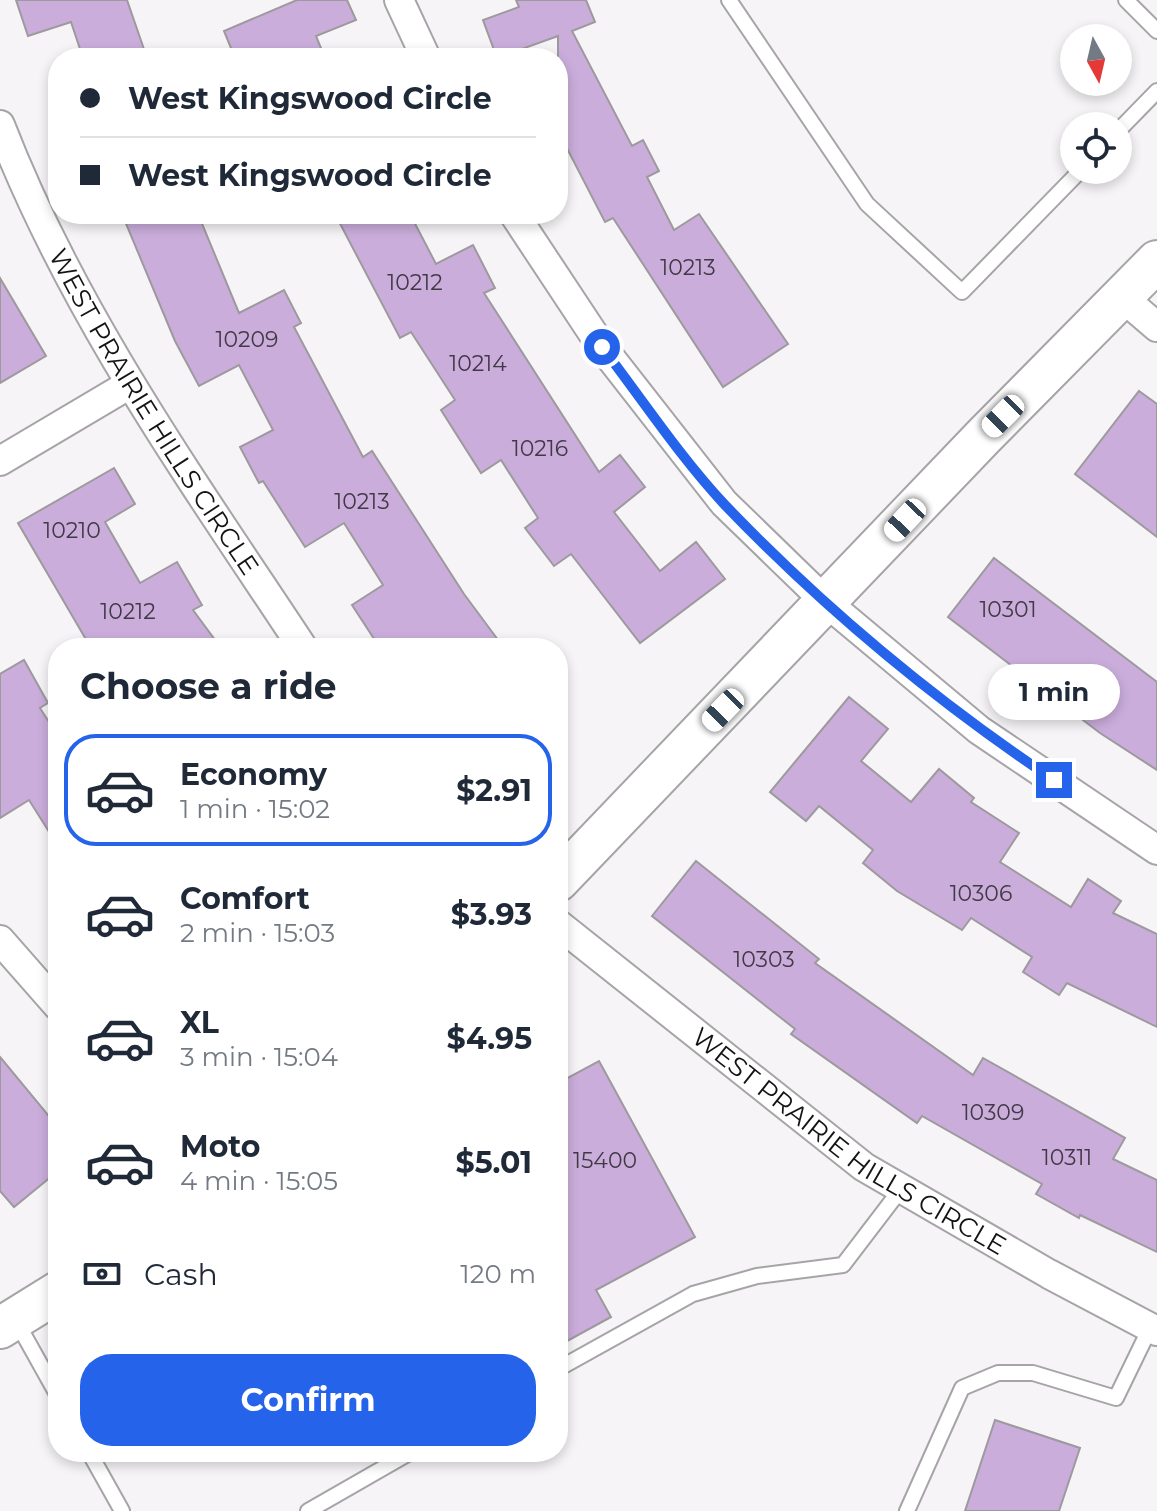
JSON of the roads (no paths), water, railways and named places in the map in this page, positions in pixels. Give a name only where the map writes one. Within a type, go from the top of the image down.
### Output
[{"type":"street","points":[[399,0],[421,48]]},
{"type":"street","name":"WEST PRAIRIE HILLS CIRCLE","points":[[0,125],[67,272],[130,384],[296,638]]},
{"type":"street","points":[[521,224],[602,347],[724,503],[827,603],[979,730],[1157,850]]},
{"type":"street","points":[[568,871],[984,436],[1157,261]]},
{"type":"street","points":[[1122,297],[1157,327]]},
{"type":"street","points":[[0,461],[130,384]]},
{"type":"street","name":"WEST PRAIRIE HILLS CIRCLE","points":[[568,932],[864,1167],[1154,1329]]},
{"type":"street","points":[[0,940],[48,995]]},
{"type":"street","points":[[8,1323],[48,1298]]},
{"type":"lane","points":[[729,0],[867,204],[962,292],[1067,184]]},
{"type":"lane","points":[[1126,0],[1157,31]]},
{"type":"lane","points":[[1132,117],[1157,91]]},
{"type":"lane","points":[[568,1363],[693,1294],[757,1276],[843,1265],[901,1189]]},
{"type":"lane","points":[[8,1323],[48,1381]]},
{"type":"lane","points":[[907,1511],[962,1388],[998,1373],[1033,1373],[1116,1398],[1154,1329]]},
{"type":"lane","points":[[95,1462],[122,1511]]},
{"type":"lane","points":[[308,1511],[394,1462]]}]
